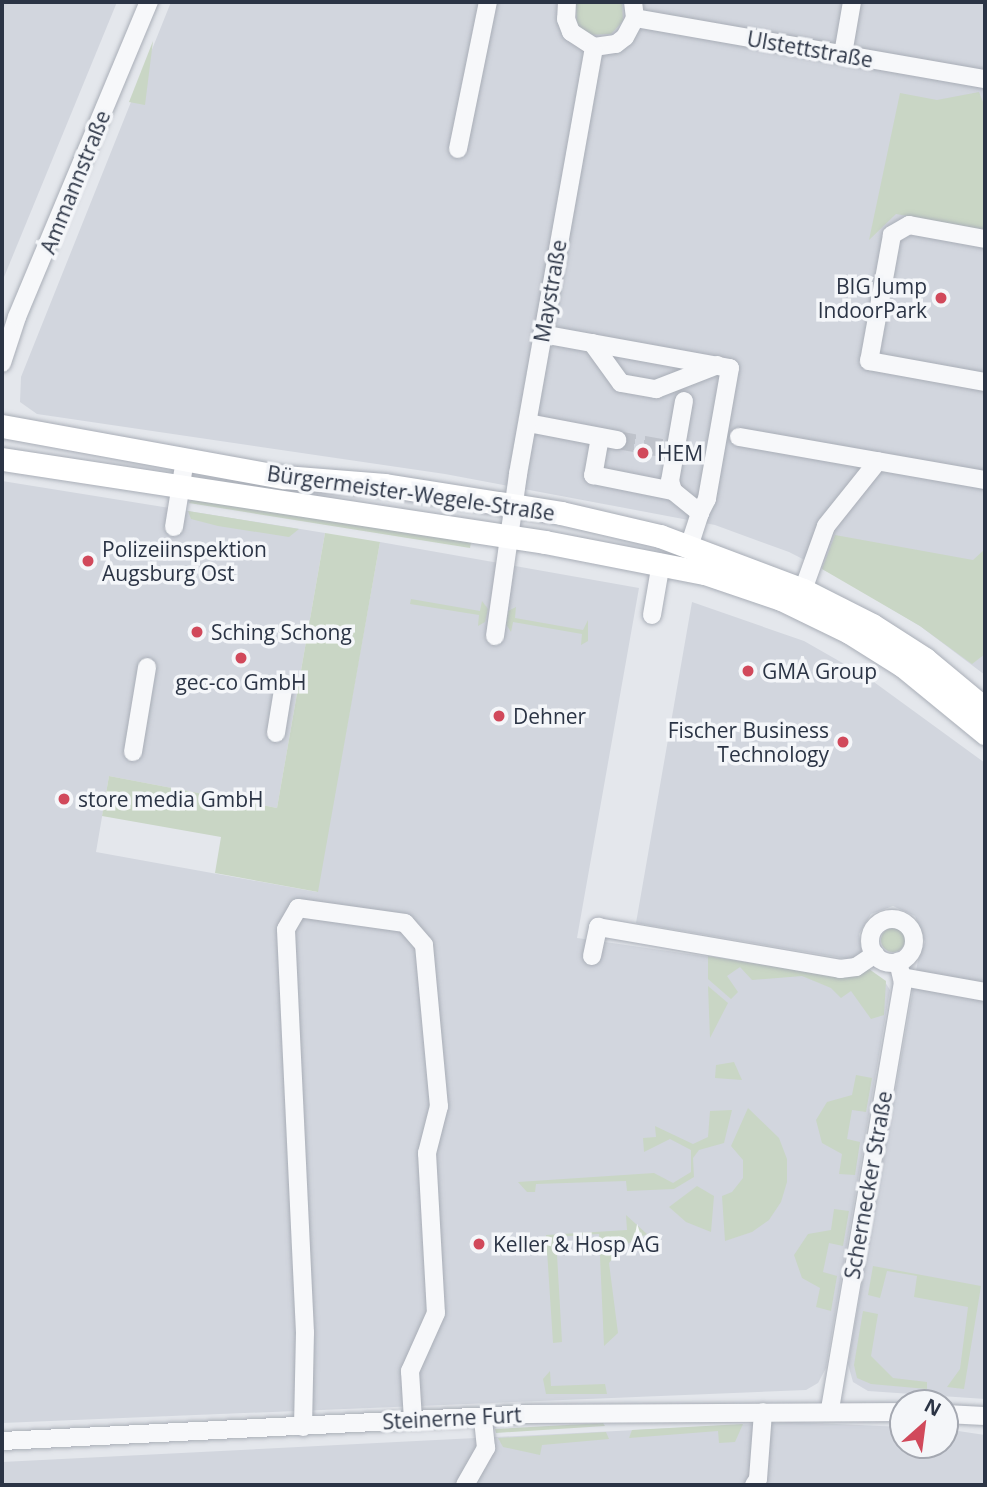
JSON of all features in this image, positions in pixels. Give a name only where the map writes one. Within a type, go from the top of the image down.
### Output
[{"type":"main road","name":"Bürgermeister-Wegele-Straße","points":[[2,426],[185,460],[612,522],[689,546],[803,590],[900,643],[985,709]]},
{"type":"main road","name":"Bürgermeister-Wegele-Straße","points":[[2,459],[181,483],[661,563],[780,599],[849,632],[903,666],[985,733]]},
{"type":"street","name":"Ammannstraße","points":[[2,363],[17,317],[149,2]]},
{"type":"street","points":[[458,149],[488,2]]},
{"type":"street","points":[[843,54],[852,2]]},
{"type":"street","points":[[560,3],[571,32],[594,47],[616,44],[631,29],[634,10]]},
{"type":"street","name":"Ulstettstraße","points":[[634,10],[983,83]]},
{"type":"street","name":"Maystraße","points":[[495,636],[542,334],[594,47]]},
{"type":"street","points":[[985,239],[909,225],[892,235],[869,361],[985,382]]},
{"type":"street","points":[[542,334],[730,368],[707,499],[689,546]]},
{"type":"street","points":[[592,343],[621,383],[656,389],[701,375],[718,365]]},
{"type":"street","points":[[673,491],[669,450],[684,401]]},
{"type":"street","points":[[528,423],[608,438],[593,475],[673,491],[700,513]]},
{"type":"street","points":[[739,437],[985,480]]},
{"type":"street","points":[[173,527],[185,460]]},
{"type":"street","points":[[803,590],[826,526],[878,461]]},
{"type":"street","points":[[652,615],[661,563]]},
{"type":"street","points":[[133,752],[147,667]]},
{"type":"street","points":[[276,733],[284,690]]},
{"type":"street","points":[[303,1427],[305,1333],[286,929],[298,908],[405,923],[424,945],[439,1106],[427,1153],[436,1313],[410,1371],[413,1420]]},
{"type":"street","name":"Schernecker Straße","points":[[830,1409],[900,970],[915,940],[909,926],[897,919],[882,921],[873,930],[870,942],[875,954]]},
{"type":"street","points":[[593,956],[598,926],[840,969],[856,967],[875,954],[900,970],[985,992]]},
{"type":"street","name":"Steinerne Furt","points":[[2,1441],[483,1416],[830,1409],[889,1411]]},
{"type":"street","points":[[758,1483],[763,1412]]},
{"type":"street","points":[[959,1415],[985,1416]]},
{"type":"street","points":[[465,1485],[486,1448],[483,1416]]},
{"type":"shaded area","points":[[2,2],[117,2],[2,282]]},
{"type":"shaded area","points":[[171,2],[985,2],[985,675],[920,626],[838,577],[789,552],[715,525],[445,474],[37,414],[20,402],[21,377]]},
{"type":"shaded area","points":[[2,481],[325,533],[277,808],[109,776],[96,852],[317,892],[380,542],[639,588],[577,938],[885,982],[890,990],[826,1368],[818,1383],[806,1390],[2,1423]]},
{"type":"shaded area","points":[[692,602],[804,641],[867,677],[985,763],[985,1399],[959,1397],[959,1389],[868,1391],[853,1382],[848,1364],[918,960],[925,942],[915,916],[893,906],[871,914],[859,934],[862,955],[854,960],[636,923]]},
{"type":"shaded area","points":[[792,1422],[889,1426],[889,1459],[959,1459],[959,1431],[985,1435],[985,1485],[2,1485],[2,1462]]},
{"type":"green space","points":[[576,2],[622,2],[623,21],[611,34],[588,35],[577,24]]},
{"type":"green space","points":[[153,41],[145,105],[129,102]]},
{"type":"green space","points":[[979,92],[985,107],[985,230],[896,214],[869,240],[900,93],[937,100]]},
{"type":"green space","points":[[193,497],[472,537],[470,548],[189,503]]},
{"type":"green space","points":[[188,511],[299,529],[289,537],[218,526],[191,519]]},
{"type":"green space","points":[[325,533],[380,542],[318,892],[215,873],[221,837],[102,816],[109,776],[277,808]]},
{"type":"green space","points":[[835,535],[973,560],[985,549],[985,654],[972,664],[920,626],[822,569]]},
{"type":"green space","points":[[411,599],[480,611],[482,601],[488,609],[485,622],[478,626],[479,615],[410,604]]},
{"type":"green space","points":[[516,607],[515,618],[583,630],[588,620],[588,641],[581,645],[582,634],[513,622],[511,632],[506,624],[508,611]]},
{"type":"green space","points":[[893,928],[904,935],[905,940],[898,951],[893,952],[882,945],[881,940],[888,929]]},
{"type":"green space","points":[[708,956],[839,977],[869,969],[886,981],[884,1015],[871,1019],[851,991],[841,998],[831,988],[802,976],[752,980],[740,967],[727,976],[738,992],[731,999],[708,979]]},
{"type":"green space","points":[[708,986],[728,1003],[710,1038]]},
{"type":"green space","points":[[734,1062],[742,1080],[715,1078],[716,1065]]},
{"type":"green space","points":[[856,1075],[872,1078],[866,1112],[852,1110],[847,1139],[860,1142],[855,1175],[839,1174],[842,1154],[822,1143],[816,1120],[827,1102],[852,1095]]},
{"type":"green space","points":[[748,1108],[779,1138],[787,1159],[787,1182],[781,1202],[769,1220],[752,1232],[725,1241],[722,1196],[732,1192],[743,1178],[743,1160],[731,1146]]},
{"type":"green space","points":[[732,1110],[724,1143],[699,1150],[693,1158],[694,1177],[674,1189],[627,1191],[626,1181],[536,1184],[535,1192],[527,1192],[518,1182],[654,1173],[673,1183],[691,1172],[691,1150],[670,1139],[644,1152],[643,1138],[656,1137],[655,1126],[693,1144],[708,1137],[710,1111]]},
{"type":"green space","points":[[697,1186],[714,1196],[711,1232],[686,1222],[669,1207]]},
{"type":"green space","points":[[834,1209],[849,1211],[843,1246],[829,1243],[823,1272],[837,1276],[831,1311],[816,1307],[820,1288],[802,1278],[794,1255],[808,1234],[831,1230]]},
{"type":"green space","points":[[626,1215],[647,1234],[623,1246],[609,1263],[618,1333],[604,1346],[599,1234],[556,1237],[562,1342],[553,1343],[546,1235],[627,1230]]},
{"type":"green space","points":[[873,1266],[981,1286],[964,1389],[947,1387],[960,1369],[968,1307],[914,1297],[917,1276],[887,1271],[880,1298],[868,1295]]},
{"type":"green space","points":[[863,1311],[878,1314],[871,1356],[893,1378],[927,1382],[927,1389],[871,1384],[857,1378],[854,1365]]},
{"type":"green space","points":[[550,1371],[551,1386],[605,1384],[607,1394],[546,1394],[543,1379]]},
{"type":"green space","points":[[603,1423],[605,1426],[496,1433],[495,1429]]},
{"type":"green space","points":[[743,1424],[735,1442],[719,1443],[718,1431],[629,1438],[632,1430]]},
{"type":"green space","points":[[606,1432],[609,1439],[542,1445],[540,1455],[503,1447],[498,1438]]},
{"type":"tunnel","points":[[617,440],[662,448]]},
{"type":"place","name":"BIG Jump IndoorPark","points":[[941,298]]},
{"type":"place","name":"HEM","points":[[643,453]]},
{"type":"place","name":"Polizeiinspektion Augsburg Ost","points":[[88,561]]},
{"type":"place","name":"Sching Schong","points":[[197,632]]},
{"type":"place","name":"gec-co GmbH","points":[[241,658]]},
{"type":"place","name":"GMA Group","points":[[748,671]]},
{"type":"place","name":"Dehner","points":[[499,716]]},
{"type":"place","name":"Fischer Business Technology","points":[[843,742]]},
{"type":"place","name":"store media GmbH","points":[[64,799]]},
{"type":"place","name":"Keller & Hosp AG","points":[[479,1244]]}]
